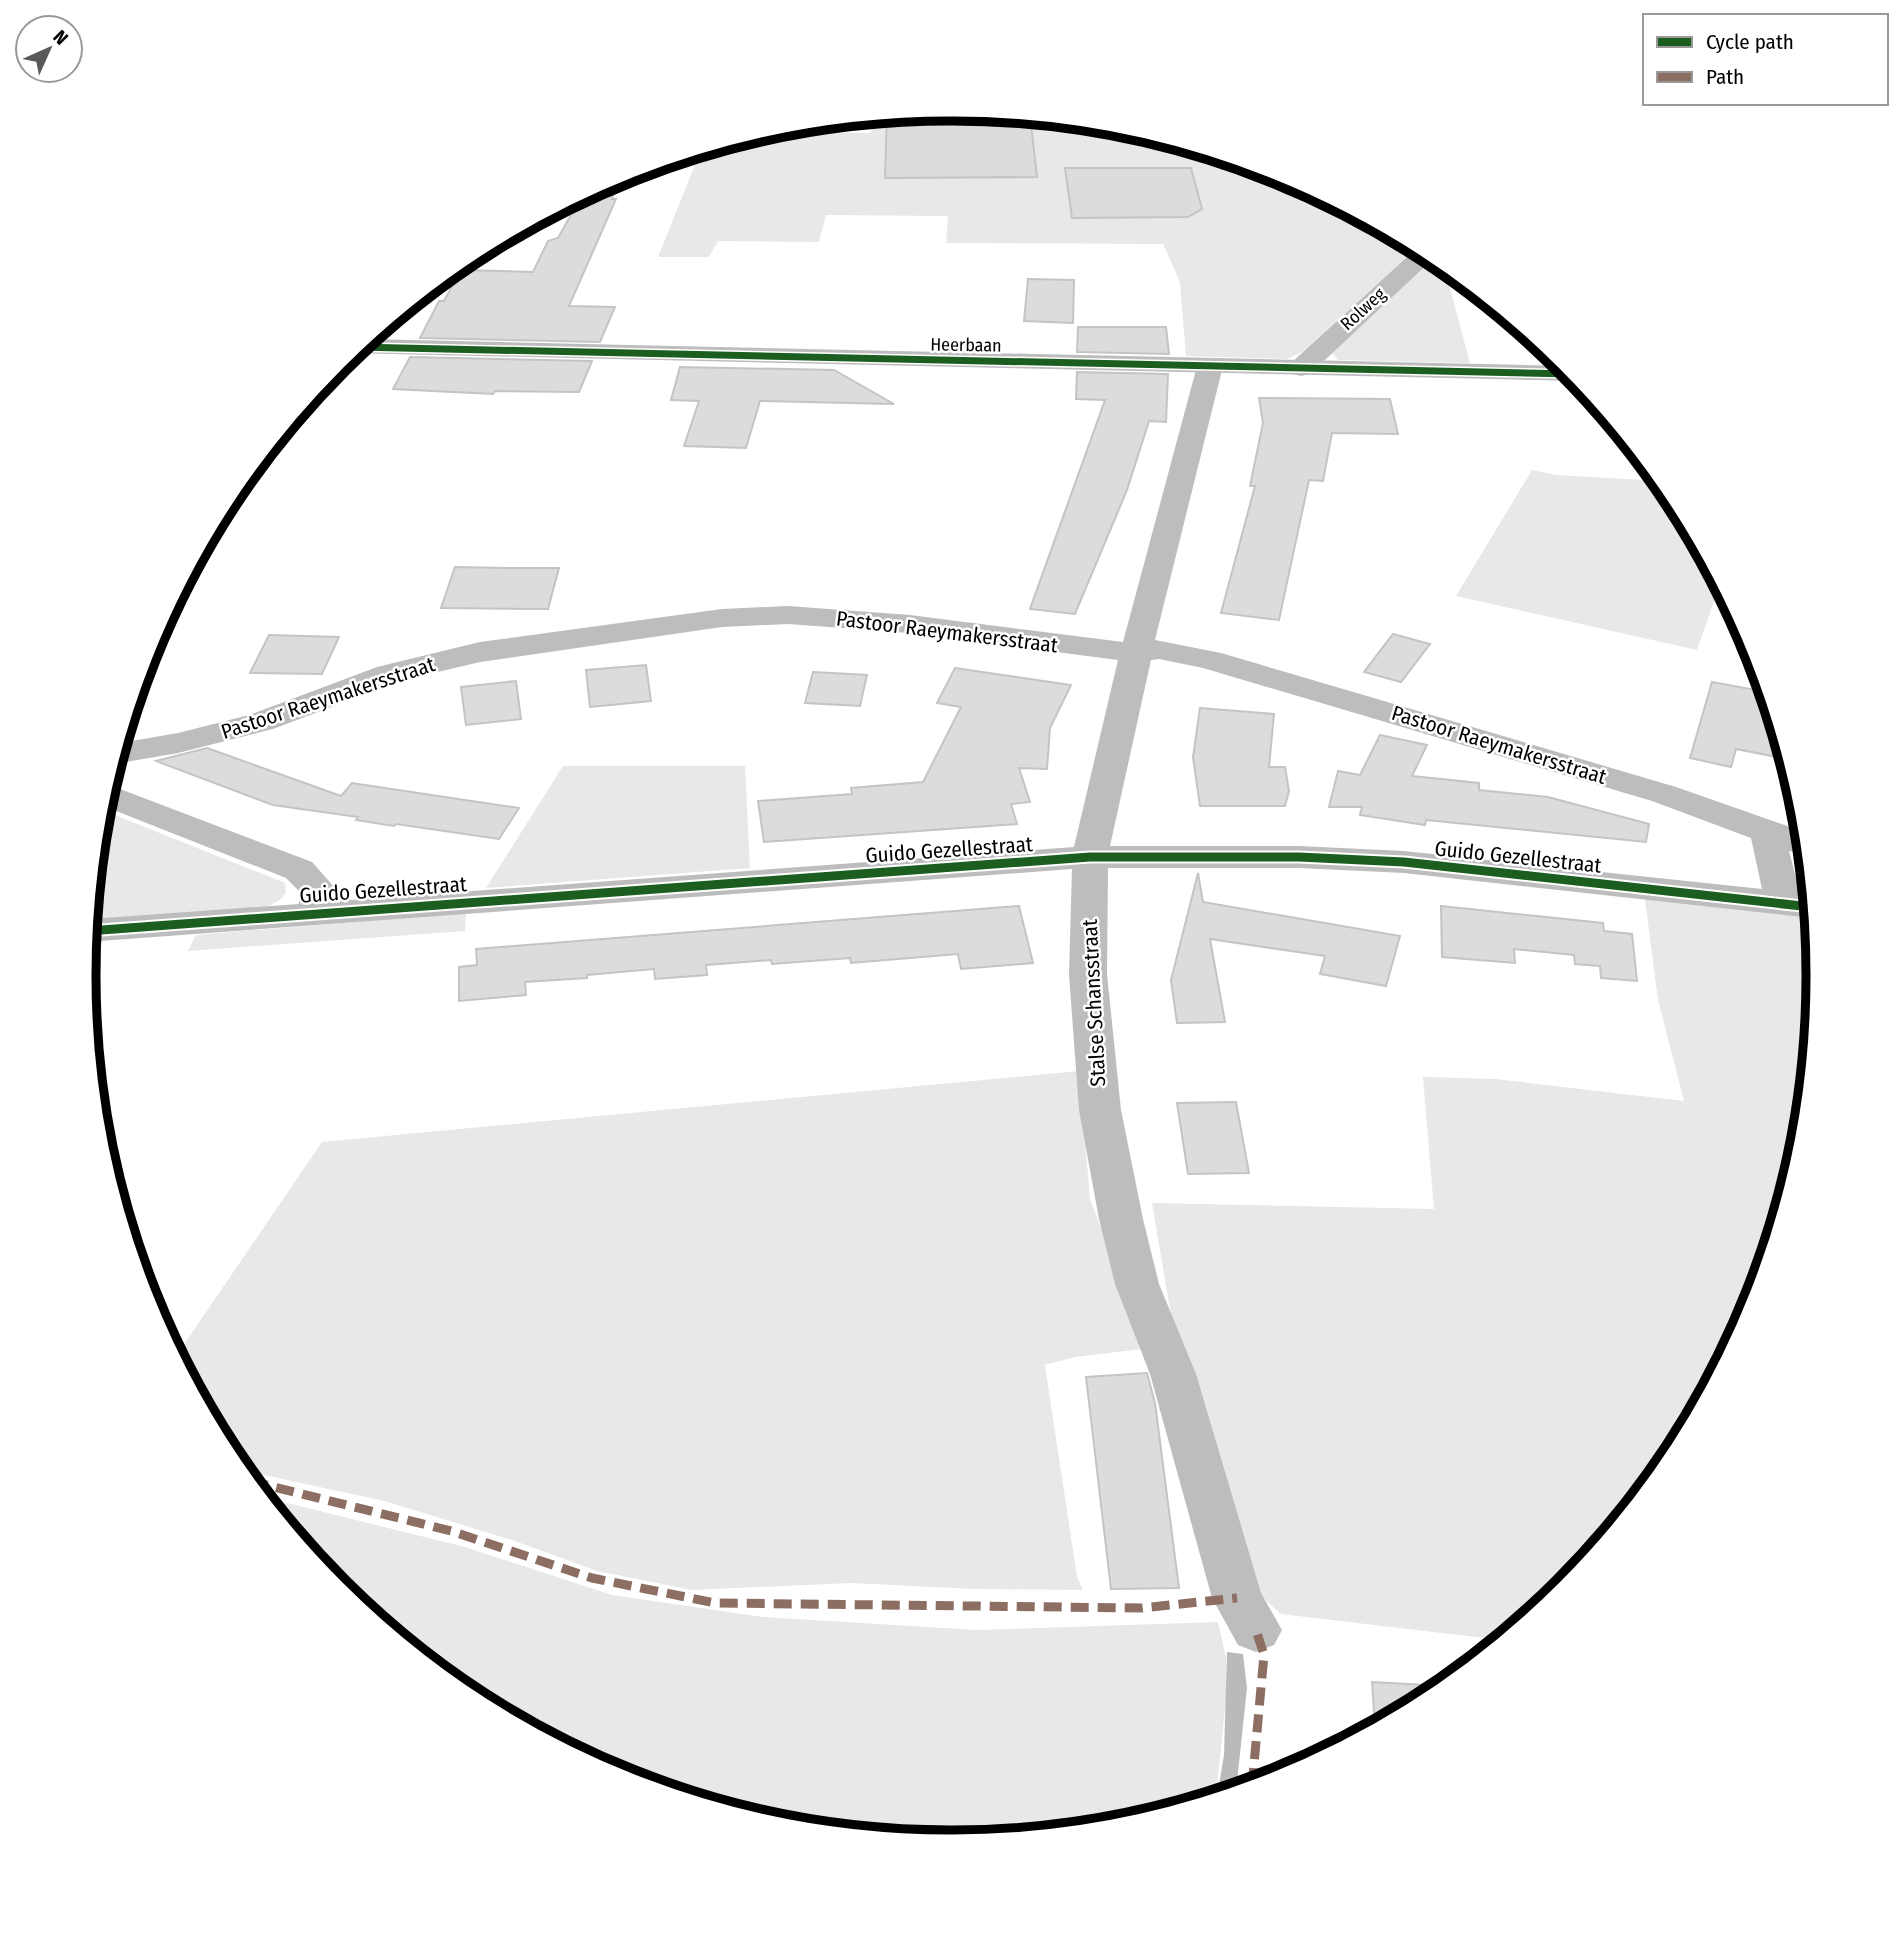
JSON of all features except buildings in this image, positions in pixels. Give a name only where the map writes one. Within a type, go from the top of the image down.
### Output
[{"type":"street","name":"Rolweg","points":[[1301,368],[1418,260]]},
{"type":"street","name":"Heerbaan","points":[[372,347],[1558,374]]},
{"type":"street","name":"Stalse Schansstraat","points":[[1210,366],[1136,653],[1090,857],[1091,1001],[1100,1110],[1121,1219],[1138,1284],[1173,1374],[1237,1598],[1256,1630]]},
{"type":"street","name":"Pastoor Raeymakersstraat","points":[[125,752],[178,743],[261,722],[389,674],[481,652],[722,618],[789,615],[910,624],[1136,653],[1159,649],[1210,660],[1664,794],[1794,841]]},
{"type":"street","points":[[115,798],[299,870],[318,888],[317,913]]},
{"type":"street","points":[[1767,832],[1797,904]]},
{"type":"street","name":"Guido Gezellestraat","points":[[98,930],[1090,857],[1298,858],[1405,862],[1797,904]]},
{"type":"shaded area","points":[[951,121],[1063,128],[1118,137],[1226,166],[1278,186],[1329,209],[1410,255],[1302,352],[1287,359],[1186,356],[1180,282],[1163,244],[946,243],[948,216],[826,215],[819,242],[718,241],[709,257],[658,257],[697,160],[808,133],[871,133],[872,125]]},
{"type":"shaded area","points":[[1425,265],[1448,281],[1470,363],[1338,360],[1332,353]]},
{"type":"shaded area","points":[[1532,470],[1556,475],[1647,480],[1691,548],[1716,594],[1697,650],[1456,596]]},
{"type":"shaded area","points":[[563,766],[745,766],[750,868],[486,888]]},
{"type":"shaded area","points":[[112,814],[285,883],[286,893],[280,900],[263,909],[98,921]]},
{"type":"shaded area","points":[[1644,892],[1803,915],[1806,976],[1804,1031],[1798,1087],[1777,1197],[1741,1303],[1718,1354],[1691,1403],[1662,1450],[1594,1539],[1555,1580],[1490,1639],[1281,1614],[1254,1590],[1174,1333],[1152,1203],[1434,1209],[1423,1077],[1495,1079],[1684,1101],[1658,1000]]},
{"type":"shaded area","points":[[466,913],[465,931],[188,951],[196,935]]},
{"type":"shaded area","points":[[1079,1071],[1090,1199],[1123,1286],[1142,1349],[1075,1357],[1045,1365],[1077,1577],[1083,1590],[976,1589],[851,1583],[692,1590],[597,1571],[515,1541],[384,1501],[257,1473],[211,1403],[181,1348],[322,1142]]},
{"type":"shaded area","points":[[277,1500],[465,1547],[612,1595],[763,1617],[977,1630],[1218,1622],[1226,1658],[1226,1699],[1217,1788],[1172,1801],[1063,1823],[951,1830],[839,1823],[784,1814],[676,1785],[573,1742],[524,1716],[431,1654],[387,1618],[308,1539]]},
{"type":"shaded area","points":[[1227,1652],[1243,1654],[1247,1688],[1237,1781],[1218,1787],[1224,1755]]},
{"type":"marked path","points":[[265,1485],[451,1531],[592,1578],[715,1603],[1142,1608],[1237,1598]]},
{"type":"marked path","points":[[1253,1774],[1264,1655],[1256,1630]]},
{"type":"cycle path","points":[[372,347],[1558,374]]},
{"type":"cycle path","points":[[98,930],[1090,857],[1299,857],[1404,862],[1802,905]]}]
